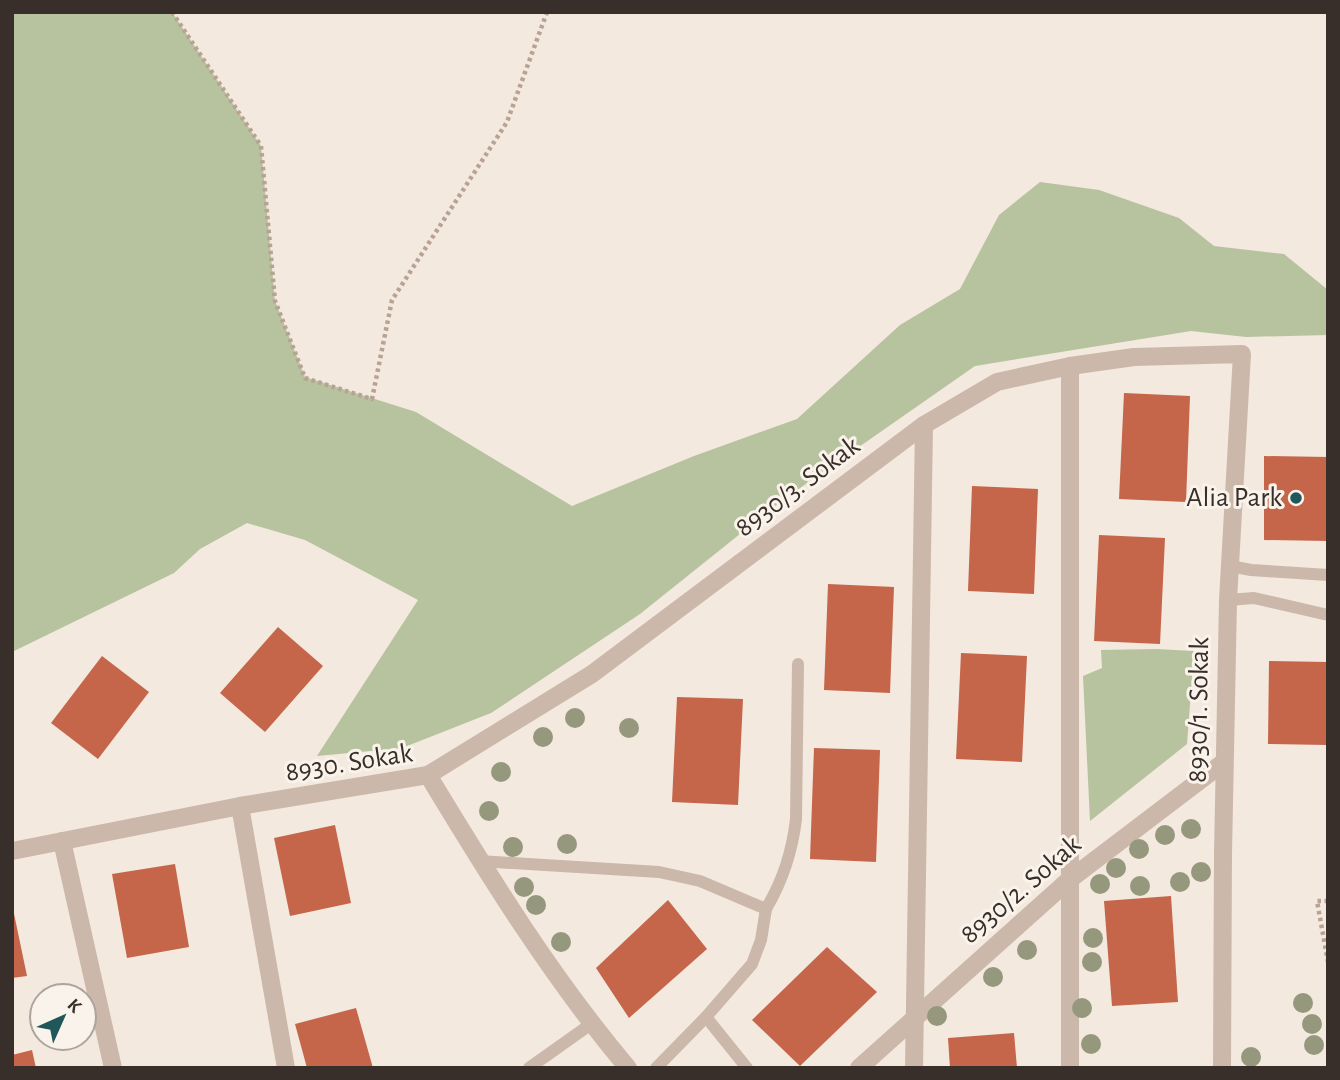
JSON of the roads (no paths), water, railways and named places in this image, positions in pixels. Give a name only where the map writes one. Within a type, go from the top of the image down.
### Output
[{"type":"street","name":"8930/3. Sokak","points":[[428,775],[592,674],[924,425],[996,382],[1070,366],[1134,357],[1242,354]]},
{"type":"street","name":"8930/1. Sokak","points":[[1222,1068],[1228,600],[1242,354]]},
{"type":"street","points":[[1070,366],[1070,1068]]},
{"type":"street","points":[[914,1068],[924,425]]},
{"type":"street","name":"8930/2. Sokak","points":[[859,1068],[1069,880],[1224,762]]},
{"type":"street","name":"8930. Sokak","points":[[12,851],[240,806],[428,775],[479,861],[591,1024],[628,1068]]},
{"type":"street","points":[[240,806],[286,1068]]},
{"type":"street","points":[[62,842],[113,1068]]},
{"type":"lane","points":[[1230,566],[1328,575]]},
{"type":"lane","points":[[1228,600],[1254,598],[1328,615]]},
{"type":"lane","points":[[656,1068],[706,1017],[751,964],[761,940],[765,909],[782,879],[793,845],[796,819],[798,664]]},
{"type":"lane","points":[[479,861],[659,872],[700,881],[765,909]]},
{"type":"lane","points":[[706,1017],[747,1068]]},
{"type":"lane","points":[[529,1068],[591,1024]]},
{"type":"place","name":"Alia Park","points":[[1296,498]]}]
